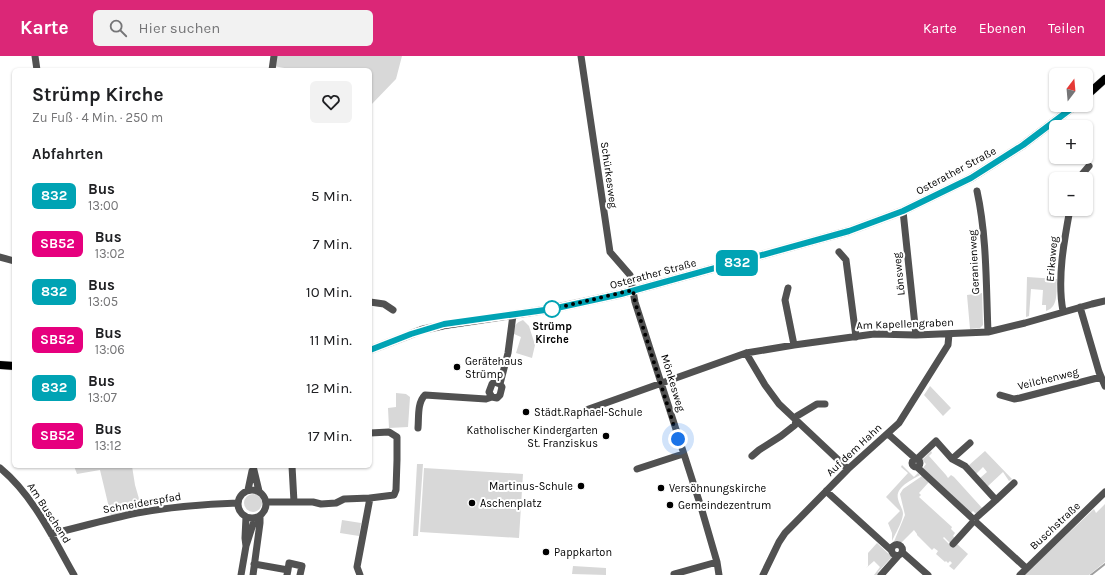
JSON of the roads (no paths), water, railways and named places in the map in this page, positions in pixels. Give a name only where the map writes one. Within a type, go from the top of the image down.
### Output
[{"type":"main road","points":[[1093,90],[1105,79]]},
{"type":"main road","name":"Osterather Straße","points":[[372,349],[407,335],[444,324],[552,309],[633,290],[849,231],[903,211],[971,178],[1040,133],[1067,112]]},
{"type":"main road","points":[[0,365],[12,366]]},
{"type":"street","points":[[35,56],[37,68]]},
{"type":"street","points":[[272,68],[274,56]]},
{"type":"street","name":"Schürkesweg","points":[[581,56],[610,252],[630,275],[633,290]]},
{"type":"street","points":[[1084,172],[1089,166]]},
{"type":"street","name":"Geranienweg","points":[[977,191],[985,241],[988,332]]},
{"type":"street","name":"Lönsweg","points":[[903,211],[916,335]]},
{"type":"street","name":"Erikaweg","points":[[1063,312],[1060,298],[1062,262],[1069,216]]},
{"type":"street","points":[[838,252],[846,260],[856,336]]},
{"type":"street","points":[[0,257],[12,260]]},
{"type":"street","points":[[788,288],[785,300],[794,345]]},
{"type":"street","name":"Mönkesweg","points":[[633,290],[635,302],[703,513],[717,562],[719,575]]},
{"type":"street","name":"Am Kapellengraben","points":[[586,410],[746,353],[874,334],[916,335],[988,332],[1105,301]]},
{"type":"street","points":[[372,302],[384,304],[393,310]]},
{"type":"street","points":[[1080,307],[1105,386]]},
{"type":"street","points":[[418,428],[421,399],[425,395],[486,399],[492,397],[489,392],[494,382],[500,384],[508,353],[513,315]]},
{"type":"street","name":"Auf dem Hahn","points":[[763,575],[785,533],[848,469],[903,419],[948,345],[949,334]]},
{"type":"street","points":[[746,353],[765,385],[779,404],[848,469]]},
{"type":"street","name":"Veilchenweg","points":[[1000,395],[1014,399],[1020,398],[1101,377]]},
{"type":"street","points":[[752,456],[795,425],[797,416],[818,404],[825,404]]},
{"type":"street","points":[[267,502],[313,502],[322,504],[336,503],[344,499],[394,495],[396,490],[398,460],[397,437],[388,432],[372,433]]},
{"type":"street","points":[[888,434],[920,462],[917,467],[1026,568]]},
{"type":"street","points":[[916,459],[936,441],[952,459],[965,466],[996,500]]},
{"type":"street","points":[[952,459],[970,443]]},
{"type":"street","points":[[637,469],[683,454]]},
{"type":"street","name":"Am Buschend","points":[[0,468],[12,478],[24,492],[51,534],[74,575]]},
{"type":"street","points":[[248,490],[253,468]]},
{"type":"street","points":[[253,468],[258,491]]},
{"type":"street","points":[[292,468],[294,502]]},
{"type":"street","points":[[953,544],[974,520],[1014,483]]},
{"type":"street","points":[[241,575],[246,546],[257,517],[265,510],[267,502],[264,496],[258,491],[248,490],[241,495],[238,503],[240,511],[246,517],[257,517]]},
{"type":"street","points":[[826,491],[891,550],[893,546],[897,545],[901,547],[900,554],[881,575]]},
{"type":"street","name":"Buschstraße","points":[[1020,575],[1105,492]]},
{"type":"street","points":[[360,575],[357,568],[370,498]]},
{"type":"street","name":"Schneiderspfad","points":[[51,534],[137,513],[168,508],[238,503]]},
{"type":"street","points":[[246,517],[246,546]]},
{"type":"street","points":[[253,575],[260,523],[257,517]]},
{"type":"street","points":[[900,554],[928,575]]},
{"type":"street","points":[[674,574],[717,562]]},
{"type":"street","points":[[254,564],[288,573],[289,563],[302,566],[300,575]]},
{"type":"waterway","points":[[1091,575],[1105,564]]},
{"type":"place","name":"Strümp Kirche","points":[[552,309]]},
{"type":"place","name":"Gerätehaus Strümp","points":[[457,367]]},
{"type":"place","name":"Städt.Raphael-Schule","points":[[526,412]]},
{"type":"place","name":"Katholischer Kindergarten St. Franziskus","points":[[606,436]]},
{"type":"place","name":"Martinus-Schule","points":[[581,486]]},
{"type":"place","name":"Versöhnungskirche","points":[[661,488]]},
{"type":"place","name":"Aschenplatz","points":[[472,503]]},
{"type":"place","name":"Gemeindezentrum","points":[[670,505]]},
{"type":"place","name":"Pappkarton","points":[[546,552]]}]
